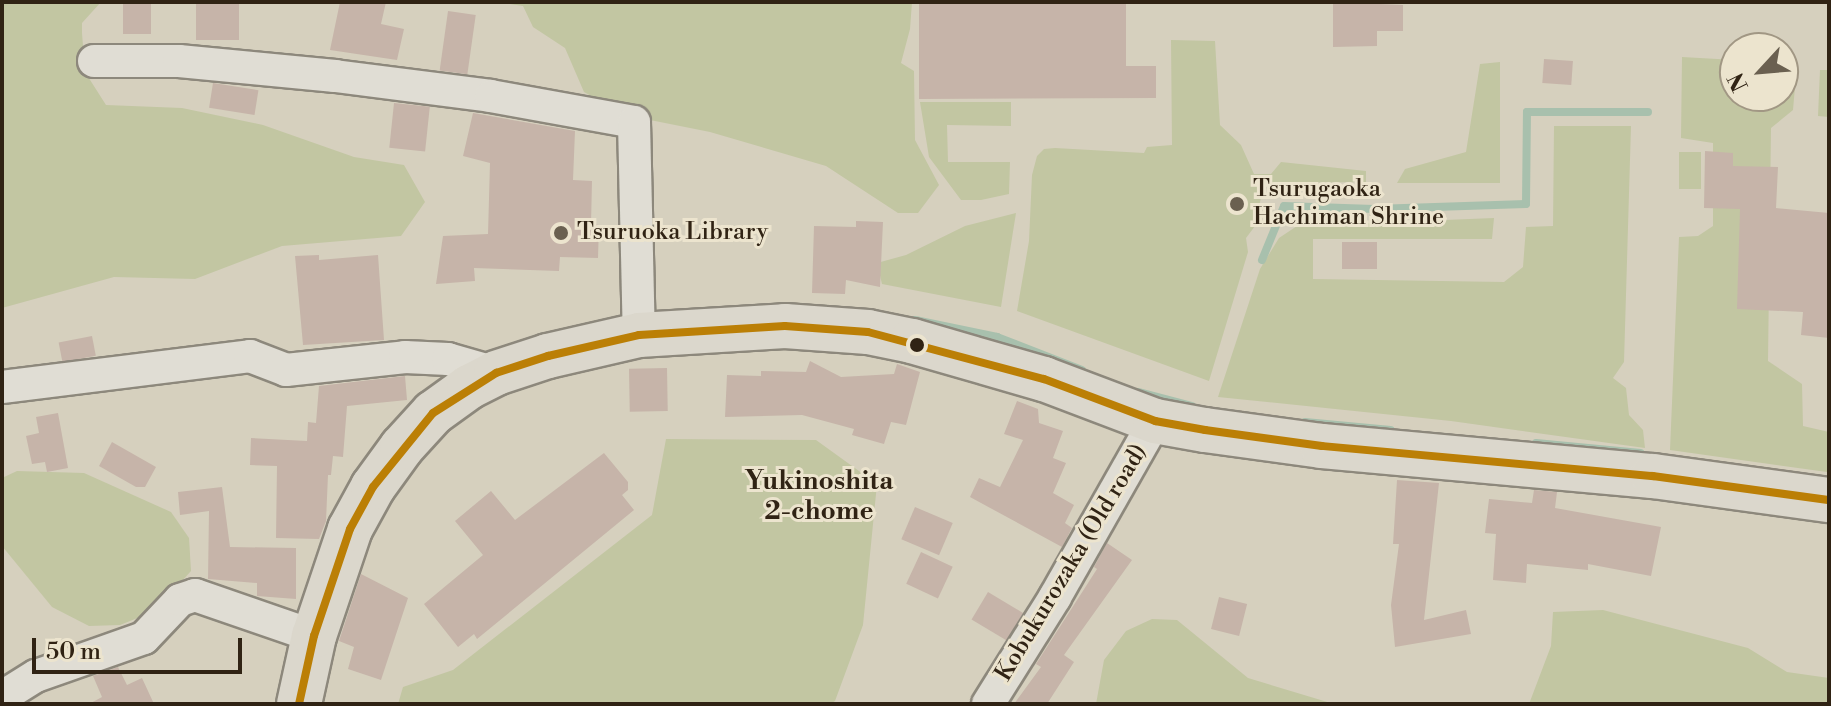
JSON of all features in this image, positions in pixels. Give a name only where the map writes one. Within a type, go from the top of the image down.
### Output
[{"type":"main road","points":[[299,704],[314,636],[350,529],[373,487],[402,447],[433,413],[469,387],[496,373],[548,356],[649,334],[785,326],[868,332],[924,344],[1044,379],[1155,421],[1322,446],[1653,476],[1829,500]]},
{"type":"street","points":[[94,61],[179,61],[335,76],[491,96],[634,122],[649,334]]},
{"type":"street","points":[[2,387],[250,356],[286,370],[405,357],[448,359],[496,373]]},
{"type":"street","name":"Kobukurozaka (Old road)","points":[[988,704],[1055,597],[1155,421]]},
{"type":"street","points":[[2,697],[36,676],[144,638],[180,600],[195,595],[314,636]]},
{"type":"green space","points":[[2,2],[101,2],[82,23],[82,33],[85,72],[106,105],[182,108],[263,125],[354,157],[404,165],[425,202],[401,236],[282,246],[195,279],[114,277],[2,308]]},
{"type":"green space","points":[[496,2],[912,2],[910,29],[901,63],[914,71],[915,140],[939,185],[918,213],[898,213],[826,166],[710,132],[625,115],[584,92],[565,48],[533,27],[523,6]]},
{"type":"green space","points":[[1171,40],[1215,41],[1220,125],[1241,145],[1254,174],[1271,174],[1281,162],[1366,171],[1366,182],[1264,183],[1255,226],[1246,238],[1248,252],[1209,381],[1017,311],[1029,241],[1032,175],[1037,156],[1044,149],[1055,148],[1144,153],[1147,147],[1172,145]]},
{"type":"green space","points":[[1682,57],[1719,59],[1719,112],[1791,112],[1771,128],[1768,361],[1802,384],[1803,426],[1829,432],[1827,472],[1670,450],[1679,237],[1698,236],[1713,226],[1713,143],[1681,138]]},
{"type":"green space","points":[[1500,62],[1500,183],[1397,183],[1405,169],[1466,152],[1480,64]]},
{"type":"green space","points":[[1820,70],[1829,70],[1829,117],[1818,116]]},
{"type":"green space","points":[[920,102],[1011,102],[1011,126],[947,125],[948,162],[1010,162],[1009,194],[981,200],[961,200],[929,157]]},
{"type":"green space","points":[[1554,126],[1631,126],[1624,362],[1613,378],[1626,388],[1629,415],[1643,430],[1645,448],[1451,421],[1218,397],[1260,269],[1279,238],[1297,226],[1494,218],[1492,239],[1313,239],[1313,279],[1504,282],[1523,267],[1526,227],[1553,226]]},
{"type":"green space","points":[[1679,152],[1701,152],[1701,189],[1679,189]]},
{"type":"green space","points":[[1016,213],[1001,307],[882,284],[877,263],[906,255],[965,226]]},
{"type":"green space","points":[[666,439],[816,440],[877,484],[863,625],[835,701],[830,704],[398,704],[403,687],[453,670],[652,515]]},
{"type":"green space","points":[[17,471],[84,473],[171,512],[189,538],[191,571],[155,611],[120,625],[89,626],[52,607],[2,546],[2,478]]},
{"type":"green space","points":[[1603,610],[1748,648],[1787,672],[1829,678],[1829,704],[1529,704],[1551,646],[1553,612]]},
{"type":"green space","points":[[1152,619],[1177,620],[1248,678],[1334,704],[1096,704],[1104,660],[1126,631]]},
{"type":"building","points":[[123,2],[151,2],[151,34],[123,34]]},
{"type":"building","points":[[196,2],[239,2],[239,40],[196,40]]},
{"type":"building","points":[[340,2],[386,2],[381,24],[404,29],[397,60],[330,50]]},
{"type":"building","points":[[919,2],[1126,2],[1126,66],[1156,66],[1156,98],[919,99]]},
{"type":"building","points":[[1333,2],[1403,5],[1403,31],[1377,31],[1377,46],[1333,47]]},
{"type":"building","points":[[448,11],[476,15],[467,74],[440,70]]},
{"type":"building","points":[[1544,59],[1573,61],[1571,85],[1542,83]]},
{"type":"building","points":[[213,83],[258,90],[255,115],[209,108]]},
{"type":"building","points":[[394,103],[430,107],[425,152],[389,148]]},
{"type":"building","points":[[473,113],[575,131],[573,180],[592,181],[591,224],[599,225],[598,258],[560,257],[559,271],[474,268],[475,281],[436,284],[443,236],[488,234],[490,163],[463,156]]},
{"type":"building","points":[[1705,151],[1733,153],[1733,166],[1778,167],[1776,208],[1829,213],[1829,338],[1801,335],[1803,312],[1737,309],[1740,209],[1704,208]]},
{"type":"building","points":[[856,221],[883,222],[880,287],[846,280],[845,294],[812,293],[814,226],[856,227]]},
{"type":"building","points":[[1342,242],[1377,242],[1377,269],[1342,269]]},
{"type":"building","points":[[319,255],[319,260],[378,255],[384,340],[303,345],[295,256]]},
{"type":"building","points":[[92,336],[96,356],[62,362],[59,342]]},
{"type":"building","points":[[810,361],[841,377],[894,374],[897,364],[920,372],[906,425],[891,422],[884,444],[852,435],[854,429],[802,415],[725,417],[727,375],[761,376],[761,371],[806,372]]},
{"type":"building","points":[[667,368],[668,411],[630,412],[629,369]]},
{"type":"building","points":[[405,376],[407,400],[347,406],[343,457],[333,456],[331,475],[328,475],[326,521],[319,539],[276,538],[277,466],[250,465],[251,438],[307,441],[308,422],[316,423],[319,386]]},
{"type":"building","points":[[1017,401],[1038,409],[1039,423],[1063,431],[1053,458],[1066,463],[1053,493],[1074,505],[1065,523],[1072,528],[1062,547],[970,497],[979,478],[1000,487],[1023,440],[1004,434]]},
{"type":"building","points":[[58,413],[68,468],[47,472],[45,462],[32,464],[26,436],[39,433],[36,417]]},
{"type":"building","points":[[112,442],[156,467],[145,487],[136,487],[99,466]]},
{"type":"building","points":[[604,453],[628,482],[628,490],[622,495],[634,510],[477,639],[474,634],[458,647],[424,604],[483,555],[455,521],[491,491],[515,520]]},
{"type":"building","points":[[1397,480],[1439,483],[1424,620],[1466,610],[1471,634],[1395,647],[1391,605],[1399,544],[1393,544]]},
{"type":"building","points":[[222,487],[230,547],[296,548],[296,599],[257,596],[257,583],[208,579],[209,511],[180,515],[178,492]]},
{"type":"building","points":[[1534,490],[1557,492],[1555,508],[1661,527],[1651,576],[1588,564],[1588,570],[1527,564],[1526,583],[1493,580],[1496,534],[1485,533],[1489,499],[1532,503]]},
{"type":"building","points":[[915,507],[953,523],[939,555],[901,539]]},
{"type":"building","points":[[1107,543],[1132,560],[1064,655],[1074,662],[1047,704],[1014,704],[1041,667],[1036,664],[1097,569],[1094,567]]},
{"type":"building","points":[[921,552],[953,567],[938,599],[906,584]]},
{"type":"building","points":[[361,574],[408,598],[381,680],[348,669],[354,647],[339,641]]},
{"type":"building","points":[[988,592],[1023,613],[1007,641],[972,619]]},
{"type":"building","points":[[1219,597],[1247,604],[1239,636],[1211,629]]},
{"type":"building","points":[[118,667],[127,685],[142,678],[154,704],[89,704],[102,697],[93,676]]},
{"type":"waterway","points":[[1262,260],[1284,206],[1374,209],[1526,204],[1527,112],[1648,112]]},
{"type":"waterway","points":[[915,320],[997,337],[1082,370]]},
{"type":"waterway","points":[[1139,392],[1192,406]]},
{"type":"waterway","points":[[1305,422],[1391,430]]},
{"type":"waterway","points":[[1536,443],[1641,453]]},
{"type":"transit line","points":[[299,704],[314,636],[350,529],[373,487],[433,413],[496,373],[548,356],[639,335],[785,326],[868,332],[1044,379],[1155,421],[1205,430],[1322,446],[1653,476],[1829,500]]},
{"type":"place","name":"Tsurugaoka Hachiman Shrine","points":[[1237,204]]},
{"type":"place","name":"Tsuruoka Library","points":[[561,233]]},
{"type":"district","name":"Yukinoshita 2-chome","points":[[819,497]]}]
